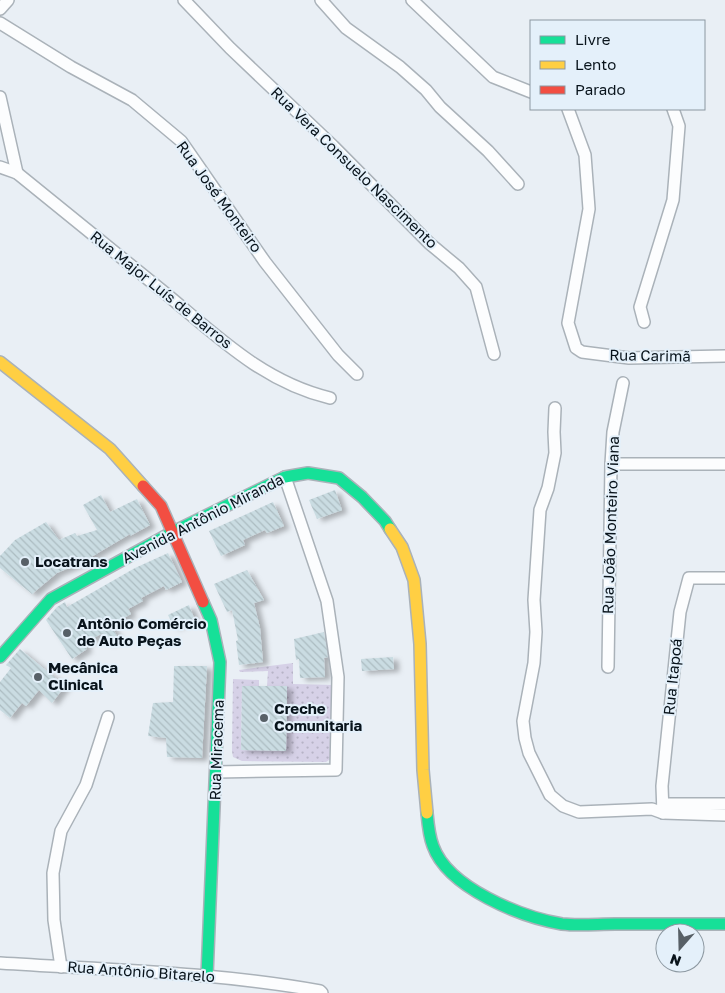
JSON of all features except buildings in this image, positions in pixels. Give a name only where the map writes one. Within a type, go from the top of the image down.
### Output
[{"type":"street","points":[[0,9],[8,0]]},
{"type":"street","name":"Rua Vera Consuelo Nascimento","points":[[184,0],[230,48],[429,242],[459,268],[476,287],[494,354]]},
{"type":"street","points":[[322,0],[346,28],[400,67],[426,90],[440,106],[488,151],[518,184]]},
{"type":"street","points":[[412,0],[493,77],[530,92]]},
{"type":"street","name":"Rua José Monteiro","points":[[0,23],[132,100],[181,142],[265,262],[338,355],[357,374]]},
{"type":"street","points":[[0,97],[17,173]]},
{"type":"street","name":"Rua Carimã","points":[[568,110],[585,155],[589,208],[568,323],[576,348],[582,352],[628,358],[725,356]]},
{"type":"street","points":[[644,322],[640,308],[673,200],[679,126],[672,110]]},
{"type":"street","name":"Rua Major Luís de Barros","points":[[0,167],[17,173],[169,297],[204,328],[256,367],[315,395],[330,398]]},
{"type":"street","name":"Rua Miracema","points":[[0,362],[110,449],[162,506],[211,620],[220,662],[207,976]]},
{"type":"street","name":"Rua João Monteiro Viana","points":[[608,667],[610,464],[623,383]]},
{"type":"street","points":[[555,408],[554,432],[556,453],[548,488],[540,510],[534,600],[536,632],[534,663],[523,721],[529,753],[550,795],[563,806],[579,812],[725,804]]},
{"type":"street","points":[[610,464],[725,464]]},
{"type":"street","name":"Avenida Antônio Miranda","points":[[0,657],[51,599],[173,532],[285,477],[308,473],[339,478],[362,497],[385,521],[402,547],[414,580],[420,644],[423,770],[428,830],[433,847],[443,864],[471,890],[535,917],[558,922],[725,924]]},
{"type":"street","points":[[216,772],[336,770],[338,677],[327,601],[285,477]]},
{"type":"street","name":"Rua Itapoá","points":[[659,809],[680,612],[689,578],[725,578]]},
{"type":"street","points":[[61,967],[54,920],[53,873],[61,831],[86,785],[108,717]]},
{"type":"street","points":[[659,809],[725,815]]},
{"type":"street","name":"Rua Antônio Bitarelo","points":[[0,963],[207,976],[282,984],[320,991],[322,993]]},
{"type":"shaded area","points":[[293,663],[293,684],[336,685],[332,758],[326,762],[242,761],[233,757],[233,679],[259,680],[259,686],[242,686],[241,750],[286,751],[287,687],[267,686],[268,671],[240,672],[239,670]]},
{"type":"traffic: fast","points":[[0,657],[51,599],[173,532],[285,477],[308,473],[339,478],[362,497],[385,521],[390,529]]},
{"type":"traffic: fast","points":[[203,602],[211,620],[220,662],[207,976]]},
{"type":"traffic: fast","points":[[427,813],[433,846],[441,861],[454,875],[488,898],[527,915],[568,925],[725,924]]},
{"type":"traffic: slow","points":[[0,362],[110,449],[143,486]]},
{"type":"traffic: slow","points":[[390,529],[402,547],[414,580],[420,644],[423,770],[427,813]]},
{"type":"traffic: jam","points":[[143,486],[161,506],[203,602]]},
{"type":"place","name":"Locatrans","points":[[25,562]]},
{"type":"place","name":"Antônio Comércio de Auto Peças","points":[[67,633]]},
{"type":"place","name":"Mecânica Clinical","points":[[38,677]]},
{"type":"place","name":"Creche Comunitaria","points":[[264,718]]}]
